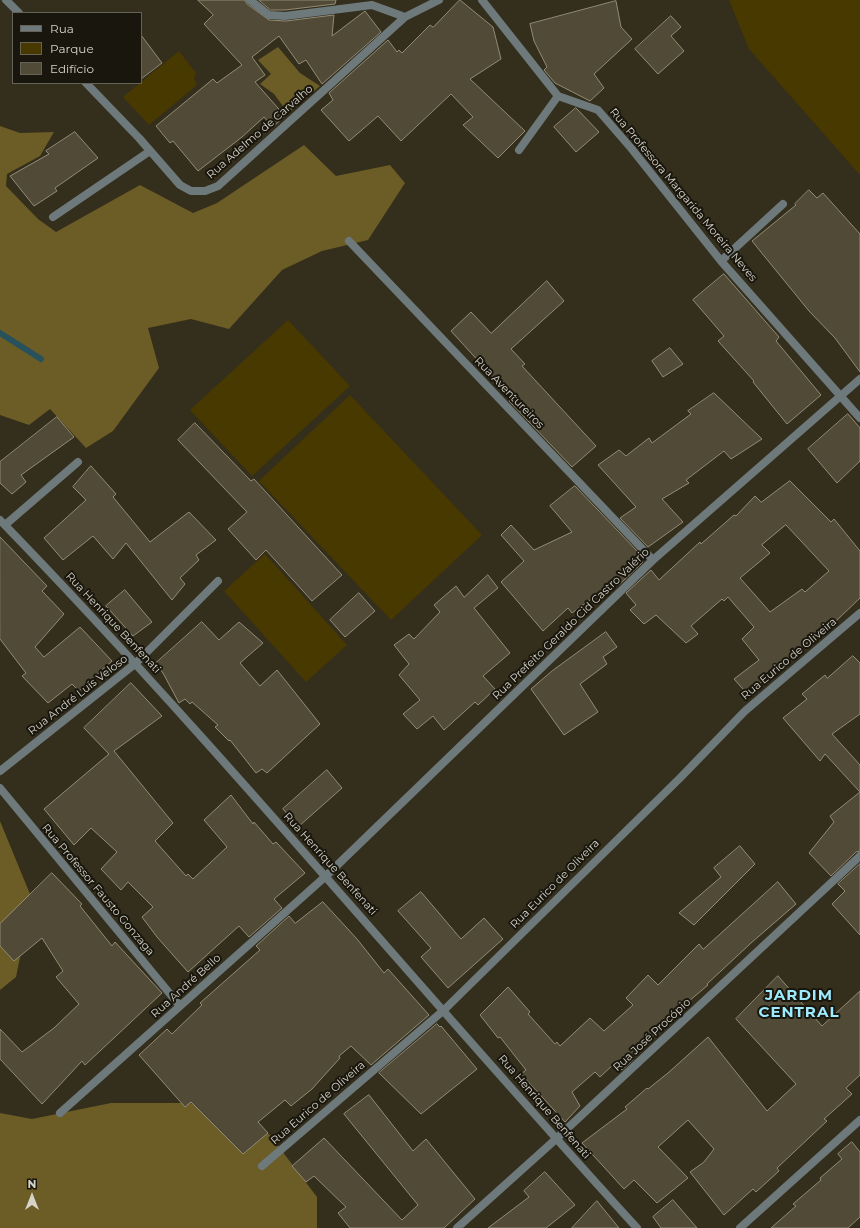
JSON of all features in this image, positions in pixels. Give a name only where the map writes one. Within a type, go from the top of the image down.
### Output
[{"type":"street","points":[[6,0],[18,12]]},
{"type":"street","points":[[250,0],[269,15],[284,16],[372,5],[405,17]]},
{"type":"street","name":"Rua Adelmo de Carvalho","points":[[87,84],[150,151],[180,186],[191,191],[205,191],[218,186],[405,17],[439,0]]},
{"type":"street","points":[[482,0],[558,96],[519,150]]},
{"type":"street","name":"Rua Professora Margarida Moreira Neves","points":[[558,96],[598,110],[631,148],[721,261],[860,418]]},
{"type":"street","points":[[53,217],[150,151]]},
{"type":"street","points":[[721,261],[782,204]]},
{"type":"street","name":"Rua Aventureiros","points":[[350,241],[653,560]]},
{"type":"street","name":"Rua Prefeito Geraldo Cid Castro Valério","points":[[326,876],[653,560],[839,395],[860,379]]},
{"type":"street","points":[[2,522],[78,462]]},
{"type":"street","name":"Rua Henrique Benfenati","points":[[2,522],[136,663],[326,876],[556,1139],[637,1228]]},
{"type":"street","name":"Rua André Luís Veloso","points":[[0,771],[136,663],[218,581]]},
{"type":"street","name":"Rua Eurico de Oliveira","points":[[262,1166],[444,1010],[680,778],[745,711],[860,613]]},
{"type":"street","name":"Rua Professor Fausto Gonzaga","points":[[0,788],[180,1006]]},
{"type":"street","name":"Rua José Procópio","points":[[457,1228],[556,1139],[860,856]]},
{"type":"street","name":"Rua André Bello","points":[[60,1112],[326,876]]},
{"type":"street","points":[[740,1228],[860,1120]]},
{"type":"green space","points":[[729,0],[860,0],[860,175],[749,49]]},
{"type":"green space","points":[[179,51],[196,73],[194,77],[197,85],[149,125],[123,97],[139,84],[142,84],[142,81]]},
{"type":"green space","points":[[288,320],[350,386],[252,476],[190,410]]},
{"type":"green space","points":[[350,395],[482,535],[391,620],[259,481]]},
{"type":"green space","points":[[265,554],[347,645],[306,682],[224,591]]},
{"type":"shaded area","points":[[278,47],[300,73],[320,86],[288,113],[274,94],[260,84],[271,74],[258,60]]},
{"type":"shaded area","points":[[0,126],[20,133],[54,132],[40,156],[7,174],[6,186],[38,219],[56,232],[140,185],[193,213],[217,203],[304,145],[336,176],[390,165],[405,183],[368,240],[322,251],[282,270],[229,329],[191,319],[148,328],[159,368],[113,431],[86,448],[50,409],[29,425],[0,415]]},
{"type":"shaded area","points":[[0,821],[32,899],[16,977],[0,990]]},
{"type":"shaded area","points":[[111,1103],[190,1103],[269,1134],[317,1197],[317,1228],[0,1228],[0,1113],[32,1119]]},
{"type":"building","points":[[198,0],[245,0],[247,4],[269,20],[286,21],[334,15],[332,36],[365,11],[381,32],[322,84],[306,60],[299,64],[279,36],[252,57],[265,75],[255,82],[285,116],[273,127],[264,117],[242,137],[198,171],[173,141],[170,143],[156,126],[213,79],[217,83],[242,65],[204,24],[213,15]]},
{"type":"building","points":[[259,0],[336,0],[335,4],[285,10],[271,10]]},
{"type":"building","points":[[460,0],[493,27],[501,59],[470,79],[525,131],[498,158],[463,125],[473,117],[451,94],[401,141],[378,116],[349,141],[321,110],[333,100],[329,93],[388,40],[397,52],[399,50],[402,53],[430,25],[433,27]]},
{"type":"building","points":[[616,1],[621,27],[632,39],[594,74],[604,88],[590,101],[555,83],[544,70],[547,67],[534,41],[530,24]]},
{"type":"building","points":[[671,16],[681,27],[671,36],[684,51],[658,74],[635,49]]},
{"type":"building","points":[[142,36],[162,63],[142,78]]},
{"type":"building","points":[[576,108],[599,132],[576,152],[554,127]]},
{"type":"building","points":[[75,132],[98,158],[55,188],[57,191],[34,206],[10,176],[49,154],[46,151]]},
{"type":"building","points":[[809,190],[817,198],[823,193],[860,234],[860,372],[835,338],[809,311],[752,241],[796,205],[795,204]]},
{"type":"building","points":[[724,274],[779,337],[776,341],[821,395],[787,424],[753,382],[754,381],[718,341],[724,336],[693,300]]},
{"type":"building","points":[[547,281],[564,301],[511,349],[525,364],[522,366],[596,446],[572,467],[509,401],[512,398],[451,331],[471,312],[491,333]]},
{"type":"building","points":[[670,348],[683,364],[663,377],[652,361]]},
{"type":"building","points":[[714,393],[762,439],[731,459],[724,451],[686,480],[689,483],[662,499],[683,522],[648,547],[620,518],[636,507],[598,465],[619,450],[626,456],[649,438],[652,443],[691,414],[688,411]]},
{"type":"building","points":[[848,414],[860,428],[860,461],[837,483],[808,449]]},
{"type":"building","points":[[57,417],[74,437],[21,475],[26,482],[12,494],[0,483],[0,462]]},
{"type":"building","points":[[195,423],[251,481],[254,479],[342,575],[312,601],[266,550],[256,560],[228,529],[247,512],[178,440]]},
{"type":"building","points":[[91,466],[116,494],[113,497],[150,542],[189,512],[216,540],[196,555],[199,560],[180,578],[185,584],[172,600],[126,543],[113,559],[93,536],[63,560],[44,538],[86,500],[73,487]]},
{"type":"building","points":[[790,481],[831,522],[834,519],[860,551],[860,598],[836,621],[759,684],[762,687],[750,697],[734,679],[759,660],[742,639],[754,627],[728,597],[724,601],[722,599],[691,626],[698,634],[686,643],[656,615],[644,624],[630,610],[636,605],[626,593],[651,570],[659,580],[700,542],[701,544],[734,515],[736,516],[755,496],[761,502]],"holes":[[[786,525],[829,571],[805,592],[802,589],[770,612],[740,578],[770,553],[762,545]]]},
{"type":"building","points":[[575,486],[640,554],[637,555],[643,562],[619,585],[616,581],[572,613],[568,608],[543,631],[501,582],[524,561],[501,535],[511,525],[534,550],[572,532],[550,506]]},
{"type":"building","points":[[0,537],[47,586],[42,591],[64,614],[35,647],[44,657],[80,627],[112,661],[79,691],[72,684],[48,703],[22,676],[26,673],[0,639]]},
{"type":"building","points":[[488,575],[498,588],[474,608],[510,653],[483,676],[495,689],[478,705],[475,702],[444,730],[433,716],[417,729],[403,714],[420,700],[399,675],[409,664],[394,645],[409,634],[414,639],[440,612],[434,605],[456,586],[464,597]]},
{"type":"building","points":[[125,590],[152,622],[133,636],[106,606]]},
{"type":"building","points":[[359,593],[375,611],[345,637],[330,620]]},
{"type":"building","points":[[202,622],[219,640],[239,622],[263,643],[240,663],[260,686],[277,670],[320,724],[267,773],[262,769],[256,773],[230,740],[229,741],[215,727],[218,725],[192,702],[190,704],[185,699],[179,703],[163,673],[155,664]]},
{"type":"building","points":[[606,632],[617,647],[603,657],[607,664],[580,684],[598,712],[564,735],[531,689],[552,671]]},
{"type":"building","points":[[853,656],[860,663],[860,714],[832,734],[860,765],[860,792],[825,754],[820,761],[783,718],[807,699],[802,694],[825,675],[827,678]]},
{"type":"building","points":[[131,683],[162,716],[114,751],[173,823],[155,841],[186,876],[188,874],[193,879],[227,847],[204,820],[231,795],[253,824],[254,822],[273,844],[276,842],[305,873],[274,899],[282,908],[249,937],[239,926],[188,972],[157,937],[142,917],[153,907],[128,882],[121,890],[101,869],[117,852],[91,828],[74,845],[44,809],[109,754],[84,728]]},
{"type":"building","points":[[327,770],[342,788],[298,827],[283,809]]},
{"type":"building","points":[[860,792],[860,851],[856,852],[831,876],[809,853],[834,822],[830,816]]},
{"type":"building","points":[[740,846],[755,864],[694,925],[679,913],[721,877],[714,868]]},
{"type":"building","points":[[860,864],[860,935],[832,904],[845,891],[838,884]]},
{"type":"building","points":[[52,873],[82,904],[80,906],[112,946],[115,942],[162,993],[85,1065],[82,1061],[42,1104],[0,1059],[0,1029],[22,1052],[54,1028],[79,1004],[56,977],[63,971],[42,938],[14,961],[0,946],[0,924]]},
{"type":"building","points":[[778,882],[796,904],[751,943],[707,984],[708,985],[682,1007],[632,1057],[634,1059],[622,1070],[615,1063],[600,1077],[595,1072],[572,1092],[580,1106],[565,1122],[521,1074],[526,1070],[500,1037],[498,1038],[480,1015],[508,987],[530,1012],[528,1014],[555,1044],[557,1042],[560,1046],[590,1018],[604,1031],[633,1005],[626,998],[648,975],[658,985],[699,944],[703,949]]},
{"type":"building","points":[[421,892],[461,939],[484,918],[503,939],[448,988],[421,957],[431,948],[398,911]]},
{"type":"building","points":[[323,902],[357,939],[384,973],[388,969],[429,1015],[371,1065],[351,1046],[339,1056],[340,1058],[312,1089],[291,1106],[285,1100],[258,1122],[268,1133],[243,1154],[191,1102],[185,1107],[139,1055],[167,1029],[172,1034],[202,1005],[200,1003],[260,950],[256,946],[289,916],[295,923]]},
{"type":"building","points":[[778,976],[822,1026],[860,991],[860,1075],[846,1088],[852,1094],[824,1119],[827,1121],[777,1168],[779,1171],[756,1192],[753,1189],[724,1215],[690,1172],[704,1162],[714,1149],[688,1120],[658,1147],[688,1178],[657,1203],[634,1180],[624,1189],[582,1143],[627,1109],[625,1107],[647,1088],[648,1089],[668,1073],[708,1037],[767,1111],[796,1084],[736,1019]]},
{"type":"building","points":[[437,1024],[440,1027],[441,1026],[477,1069],[421,1114],[379,1073]]},
{"type":"building","points":[[369,1095],[413,1151],[426,1139],[475,1199],[444,1228],[350,1228],[338,1213],[346,1207],[314,1176],[306,1182],[292,1166],[324,1138],[402,1220],[418,1205],[344,1114]]},
{"type":"building","points":[[852,1142],[860,1152],[860,1217],[848,1228],[771,1228],[796,1206],[793,1204],[821,1180],[820,1178],[842,1159],[838,1154]]},
{"type":"building","points":[[545,1172],[575,1205],[546,1228],[488,1228],[529,1197],[524,1191]]},
{"type":"building","points":[[673,1200],[697,1228],[661,1228],[653,1217]]},
{"type":"building","points":[[597,1201],[619,1228],[572,1228]]},
{"type":"waterway","points":[[0,333],[41,359]]},
{"type":"district","name":"JARDIM CENTRAL","points":[[799,1004]]}]
